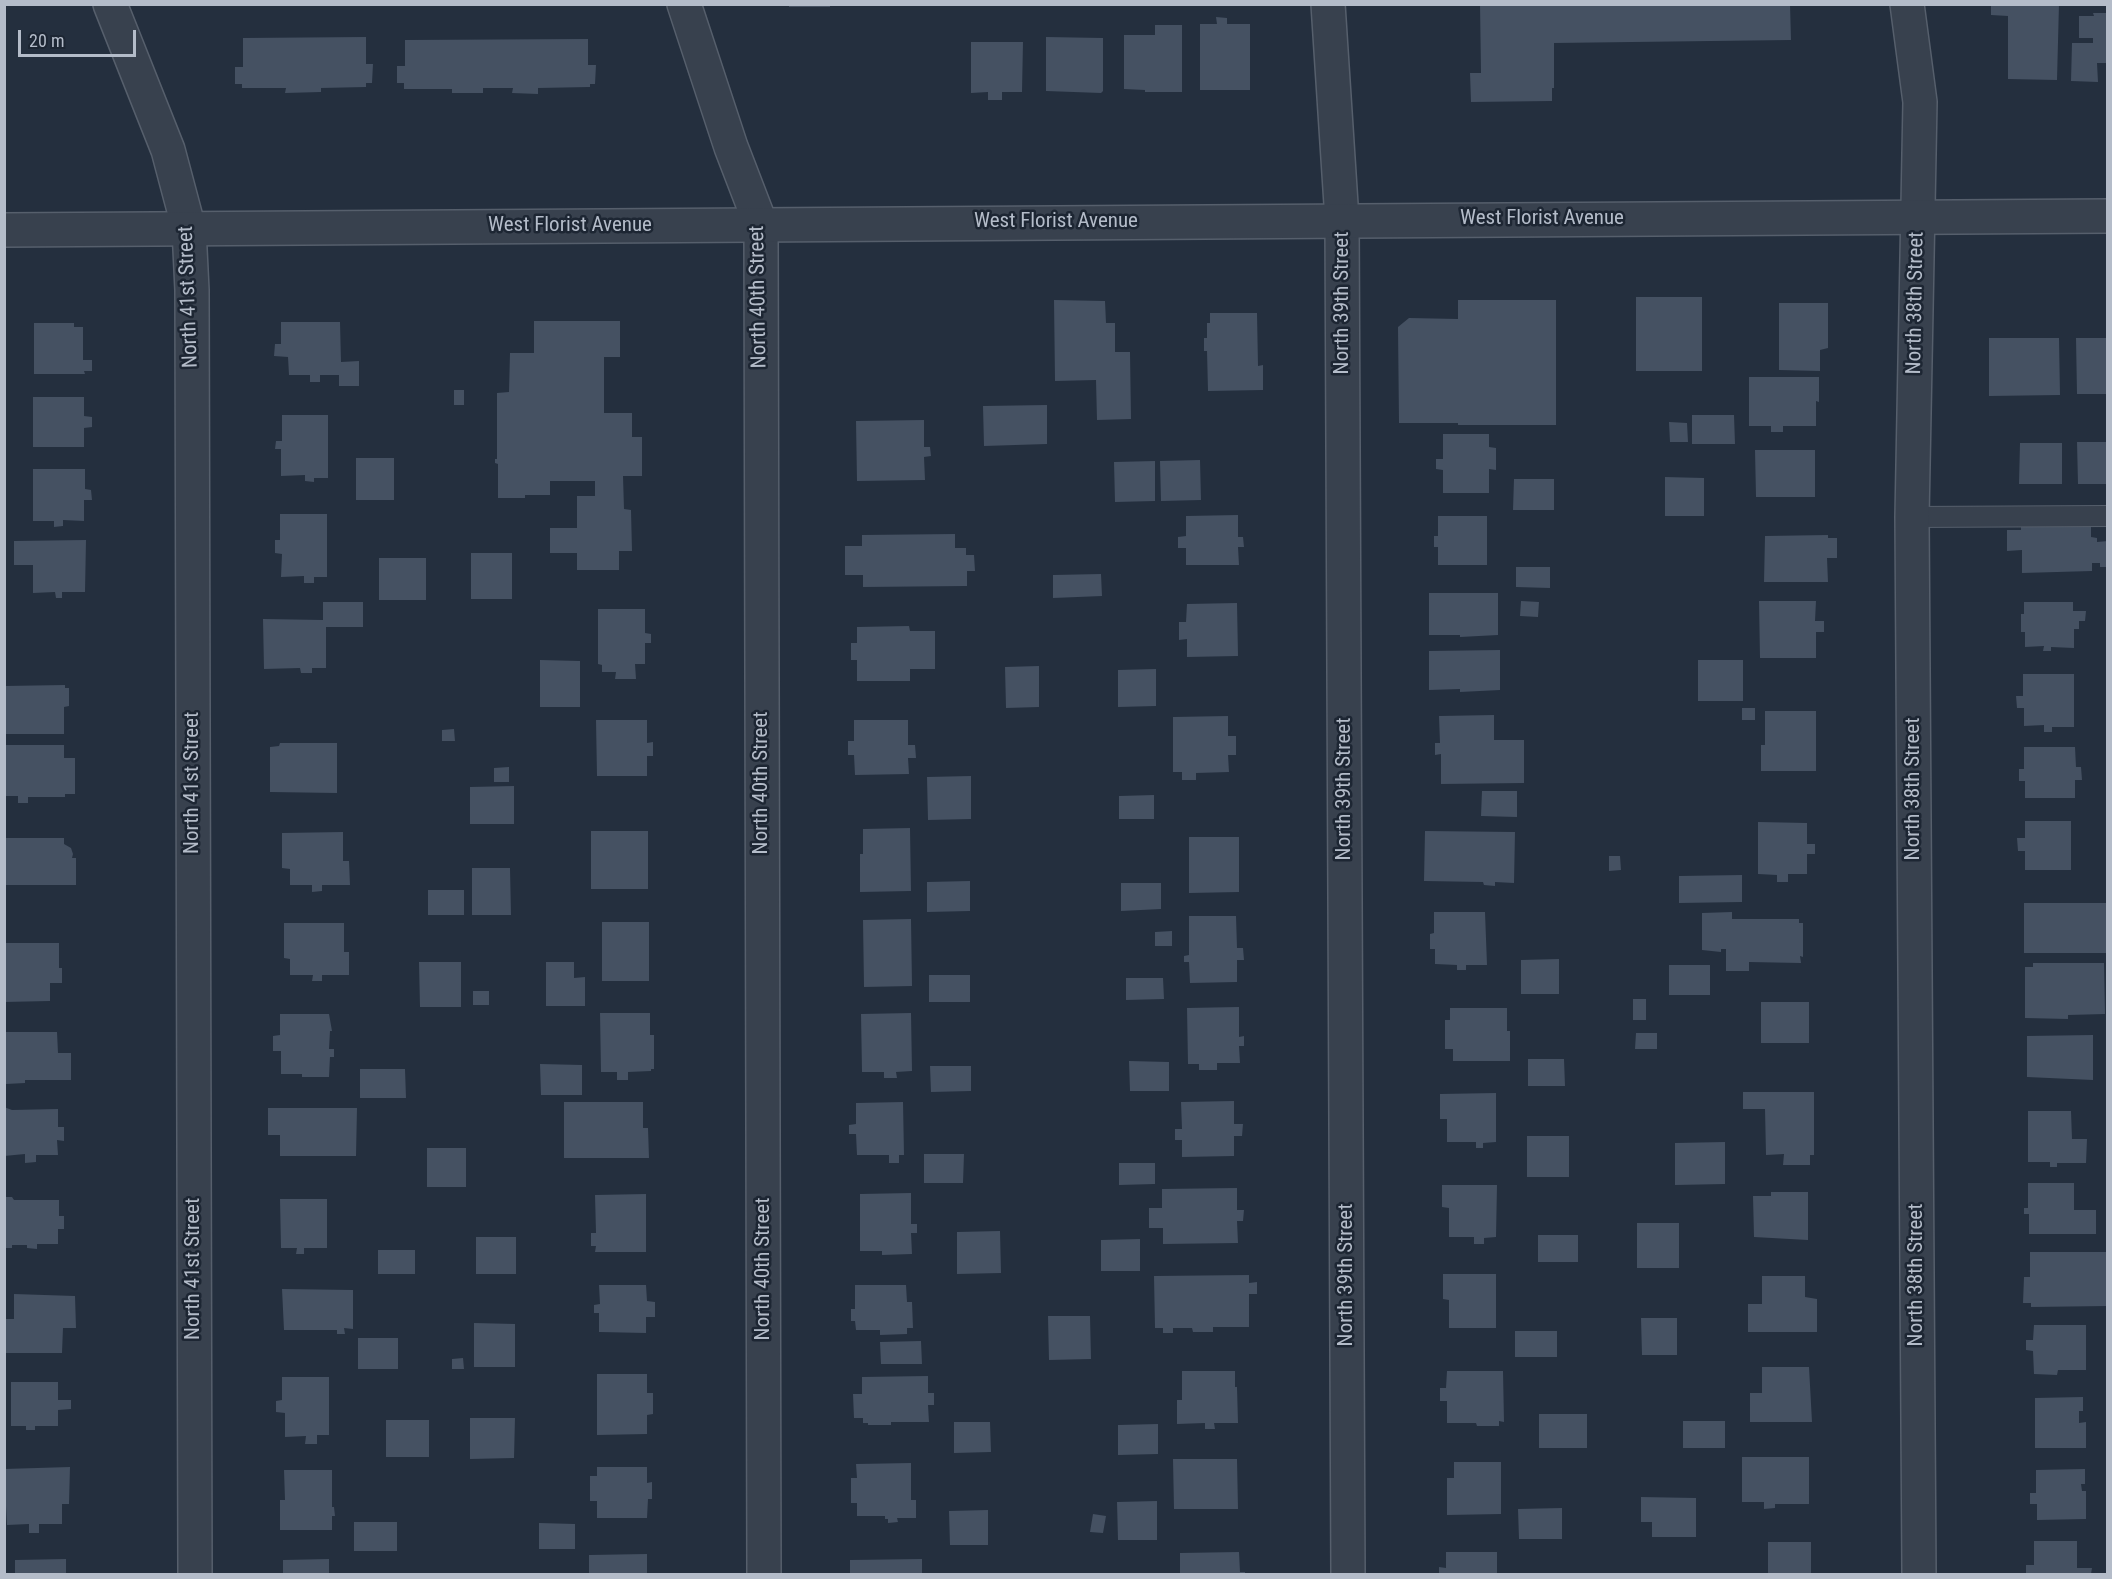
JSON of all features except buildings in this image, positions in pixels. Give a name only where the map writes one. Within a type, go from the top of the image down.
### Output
[{"type":"street","name":"North 41st Street","points":[[110,4],[168,150],[189,229],[192,314],[195,1575]]},
{"type":"street","name":"North 40th Street","points":[[684,4],[731,147],[761,225],[764,1575]]},
{"type":"street","name":"North 39th Street","points":[[1328,4],[1342,220],[1348,1575]]},
{"type":"street","name":"North 38th Street","points":[[1907,4],[1920,102],[1912,517],[1919,1575]]},
{"type":"street","name":"West Florist Avenue","points":[[4,230],[2108,216]]},
{"type":"lane","points":[[1912,517],[2108,516]]}]
